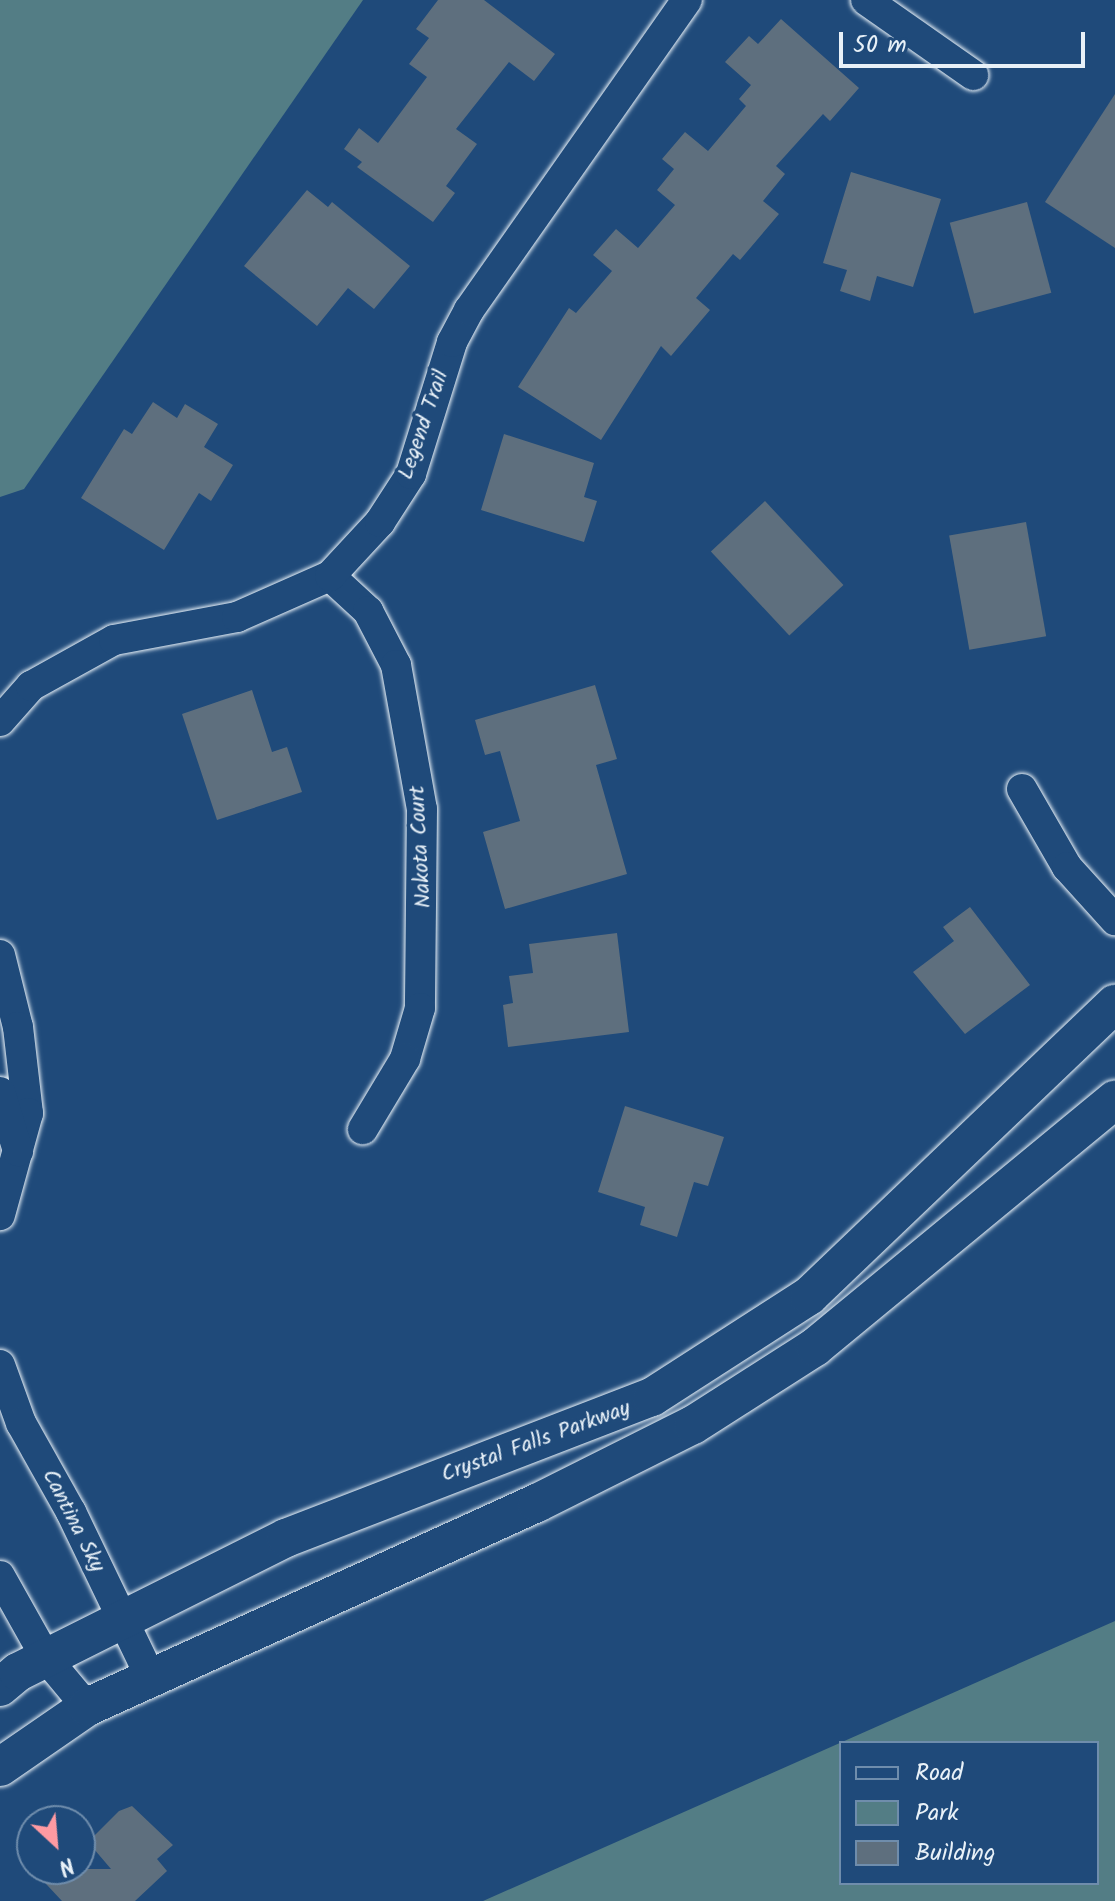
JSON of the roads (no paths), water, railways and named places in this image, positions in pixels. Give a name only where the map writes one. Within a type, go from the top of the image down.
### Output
[{"type":"street","name":"Legend Trail","points":[[0,721],[31,686],[114,640],[237,617],[330,576],[380,522],[411,474],[452,342],[469,310],[687,0]]},
{"type":"street","points":[[866,0],[973,75]]},
{"type":"street","name":"Nakota Court","points":[[330,576],[368,611],[396,665],[422,809],[420,1008],[405,1059],[363,1129]]},
{"type":"street","points":[[1022,789],[1067,867],[1115,920]]},
{"type":"street","points":[[0,955],[18,1027],[28,1113],[0,1215]]},
{"type":"street","name":"Crystal Falls Parkway","points":[[0,1687],[46,1658],[312,1527],[652,1397],[809,1296],[1115,1004]]},
{"type":"street","points":[[0,1092],[19,1153]]},
{"type":"street","name":"Crystal Falls Parkway","points":[[0,1767],[87,1707],[537,1503],[693,1425],[815,1347],[1115,1100]]},
{"type":"street","name":"Cantina Sky","points":[[0,1365],[21,1423],[150,1676]]},
{"type":"street","points":[[0,1576],[46,1658],[87,1707]]}]
